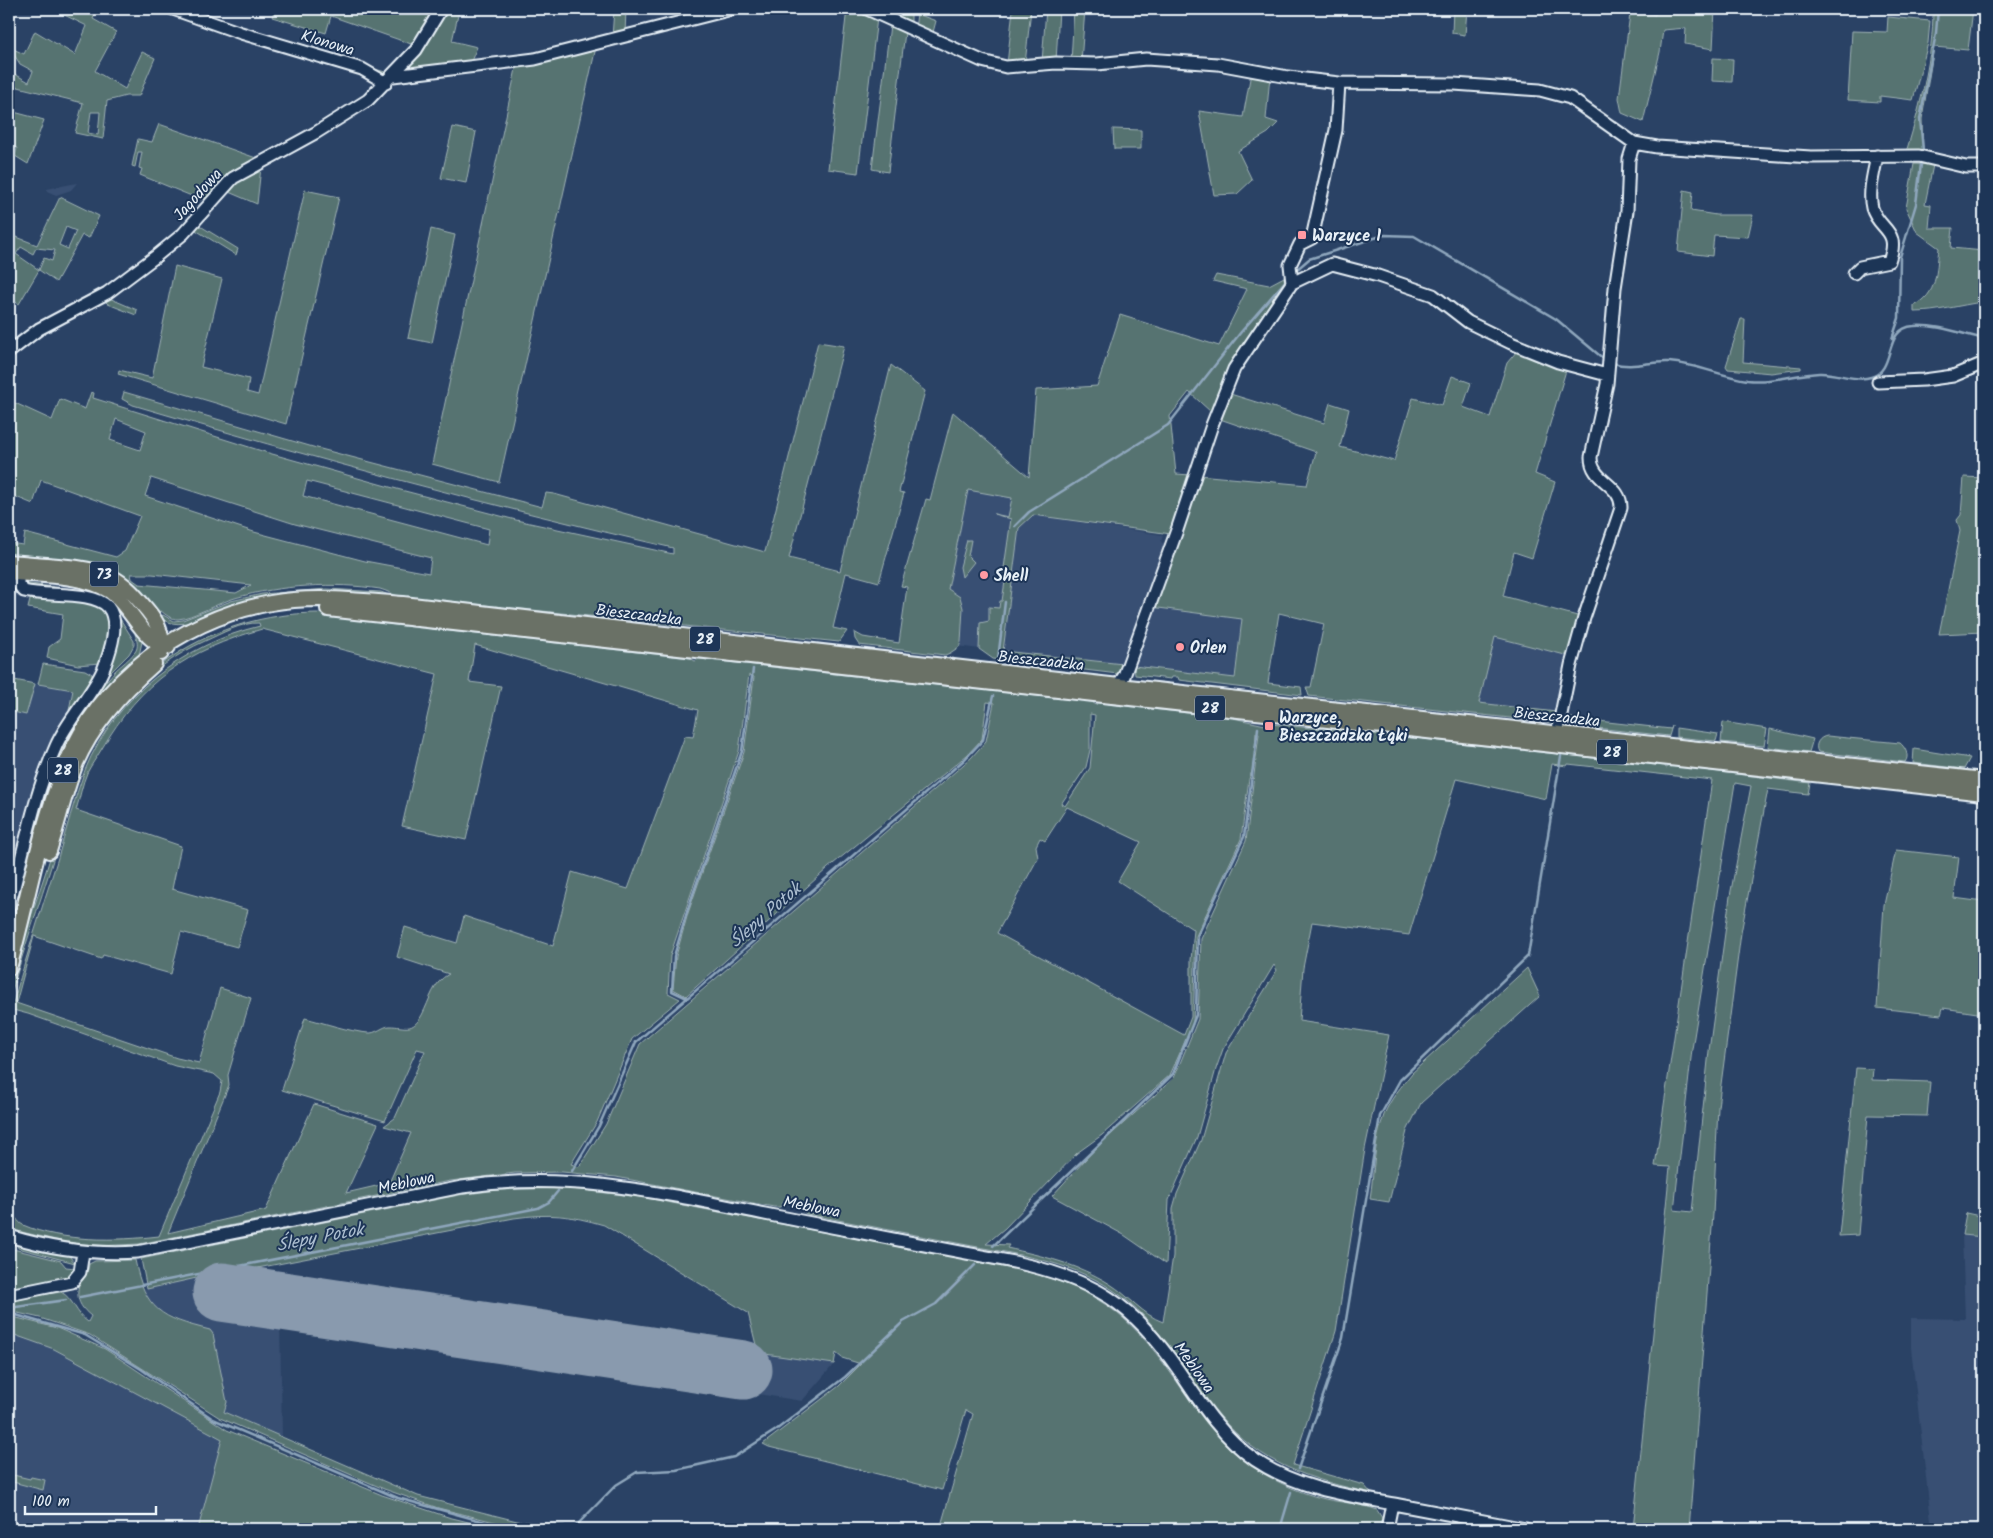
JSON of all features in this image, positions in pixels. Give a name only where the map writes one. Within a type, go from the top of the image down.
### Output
[{"type":"main road","name":"73","points":[[9,562],[93,571],[110,576],[130,591],[154,618],[162,636],[165,651]]},
{"type":"main road","name":"73","points":[[13,573],[84,581],[100,586],[122,602],[156,644],[165,651]]},
{"type":"main road","name":"Bieszczadzka","points":[[165,651],[203,624],[226,615],[273,603],[322,600],[403,604],[1123,683],[1557,734],[1984,780]]},
{"type":"main road","name":"Bieszczadzka","points":[[165,651],[202,634],[268,612],[297,608],[332,609],[1984,794]]},
{"type":"main road","points":[[154,618],[169,628],[185,628],[203,624]]},
{"type":"main road","points":[[138,665],[145,644],[142,628]]},
{"type":"main road","name":"28","points":[[9,968],[49,816],[65,765],[87,722],[118,684],[138,665],[165,651]]},
{"type":"main road","name":"28","points":[[16,941],[45,863],[80,756],[102,720],[124,692],[165,651]]},
{"type":"street","name":"Klonowa","points":[[173,9],[241,33],[362,69],[389,80]]},
{"type":"street","name":"Jagodowa","points":[[9,352],[40,329],[107,293],[156,257],[182,235],[233,178],[356,109],[389,80],[419,46],[442,9]]},
{"type":"street","points":[[389,80],[535,59],[732,9]]},
{"type":"street","points":[[866,9],[982,61],[1006,67],[1056,63],[1097,64],[1154,60],[1218,64],[1288,77],[1339,83],[1454,84],[1540,90],[1570,98],[1634,143],[1719,152],[1812,157],[1919,156],[1966,167],[1984,167]]},
{"type":"street","points":[[1292,278],[1290,265],[1300,244],[1312,238],[1320,206],[1336,130],[1339,83]]},
{"type":"street","points":[[1557,734],[1571,665],[1582,626],[1621,508],[1619,495],[1597,475],[1591,462],[1605,397],[1615,288],[1627,211],[1629,159],[1634,143]]},
{"type":"street","points":[[1854,273],[1860,267],[1889,261],[1892,252],[1892,241],[1886,227],[1872,208],[1871,193],[1877,156]]},
{"type":"street","points":[[1123,683],[1212,425],[1234,369],[1292,278],[1332,264],[1378,276],[1433,294],[1468,322],[1511,344],[1558,362],[1608,366]]},
{"type":"street","points":[[1878,382],[1924,380],[1953,376],[1984,363]]},
{"type":"street","points":[[9,906],[44,774],[68,723],[103,671],[110,649],[114,624],[110,611],[98,600],[25,591],[18,584],[13,573]]},
{"type":"street","name":"Bieszczadzka","points":[[1096,695],[1109,692],[1123,683],[1128,693],[1144,701]]},
{"type":"street","name":"Meblowa","points":[[9,1236],[51,1248],[83,1252],[125,1253],[164,1248],[452,1189],[513,1181],[598,1183],[1014,1262],[1077,1279],[1117,1302],[1142,1324],[1165,1351],[1213,1420],[1233,1442],[1255,1459],[1303,1484],[1392,1504],[1526,1529]]},
{"type":"street","points":[[9,1295],[72,1282],[80,1272],[83,1252]]},
{"type":"street","points":[[1386,1529],[1392,1504]]},
{"type":"shaded area","points":[[77,183],[71,190],[56,195],[47,191],[47,189]]},
{"type":"shaded area","points":[[966,490],[1017,496],[996,651],[956,646],[945,593]]},
{"type":"shaded area","points":[[1033,515],[1163,535],[1161,542],[1165,544],[1156,569],[1158,569],[1123,664],[1003,651],[1019,528]]},
{"type":"shaded area","points":[[1151,607],[1242,619],[1234,679],[1131,665]]},
{"type":"shaded area","points":[[1495,636],[1569,656],[1556,712],[1479,704]]},
{"type":"shaded area","points":[[35,684],[73,690],[67,713],[50,748],[32,797],[9,889],[9,711],[26,715]]},
{"type":"shaded area","points":[[1962,1235],[1984,1237],[1984,1529],[1932,1529],[1911,1348],[1911,1318],[1965,1319]]},
{"type":"shaded area","points":[[228,1271],[834,1364],[802,1401],[280,1320],[282,1437],[223,1411],[188,1325],[155,1308],[149,1301],[144,1289]]},
{"type":"shaded area","points":[[9,1333],[54,1349],[222,1439],[198,1529],[9,1529]]},
{"type":"green space","points":[[52,9],[97,9],[93,19],[116,32],[95,71],[125,89],[142,52],[155,58],[139,96],[126,96],[107,101],[103,139],[75,133],[83,103],[14,86],[10,111],[44,120],[28,164],[15,156],[17,148],[9,145],[9,71],[29,82],[33,71],[20,64],[9,47],[24,54],[35,31],[75,55],[87,26]],"holes":[[[91,112],[100,112],[98,135],[88,133]]]},
{"type":"green space","points":[[275,9],[439,9],[423,37],[386,75],[266,36],[385,72],[389,71],[414,45],[331,16],[326,33],[272,17]]},
{"type":"green space","points":[[444,9],[459,11],[452,41],[477,47],[469,66],[402,74]]},
{"type":"green space","points":[[614,9],[626,9],[625,35],[612,38]]},
{"type":"green space","points":[[847,9],[855,9],[877,18],[858,173],[828,169]]},
{"type":"green space","points":[[888,9],[911,9],[911,27],[888,16]]},
{"type":"green space","points":[[1013,9],[1031,9],[1025,64],[1007,65]]},
{"type":"green space","points":[[1046,9],[1059,9],[1056,62],[1042,62]]},
{"type":"green space","points":[[1074,9],[1085,9],[1081,62],[1071,62]]},
{"type":"green space","points":[[1453,9],[1467,9],[1465,35],[1452,33]]},
{"type":"green space","points":[[1656,9],[1715,9],[1713,49],[1685,44],[1686,28],[1663,30],[1660,52],[1643,122],[1622,113],[1619,98],[1630,14],[1642,12],[1655,15]]},
{"type":"green space","points":[[1933,9],[1973,9],[1968,50],[1934,47],[1922,119],[1923,153],[1910,152],[1907,149],[1917,115],[1931,44]]},
{"type":"green space","points":[[917,14],[936,21],[932,36],[915,29]]},
{"type":"green space","points":[[1888,17],[1930,21],[1928,43],[1913,100],[1880,96],[1880,102],[1848,100],[1852,31],[1887,32]]},
{"type":"green space","points":[[890,25],[905,32],[888,172],[872,169]]},
{"type":"green space","points":[[596,47],[499,482],[432,464],[517,64]]},
{"type":"green space","points":[[1713,58],[1733,59],[1732,82],[1712,81]]},
{"type":"green space","points":[[1251,73],[1270,76],[1266,119],[1278,123],[1268,133],[1238,151],[1252,180],[1237,194],[1214,195],[1199,111],[1243,117]]},
{"type":"green space","points":[[159,124],[259,159],[207,199],[199,199],[140,175],[142,169],[139,168],[142,152],[138,152],[135,167],[132,166],[138,139],[152,142]]},
{"type":"green space","points":[[453,127],[476,132],[466,183],[441,178]]},
{"type":"green space","points":[[1113,129],[1141,130],[1141,149],[1114,149]]},
{"type":"green space","points":[[1914,164],[1933,165],[1925,204],[1931,205],[1929,228],[1953,228],[1951,248],[1984,251],[1983,302],[1940,310],[1914,312],[1914,306],[1922,301],[1932,289],[1939,248],[1917,232],[1906,208]]},
{"type":"green space","points":[[261,167],[257,204],[224,190]]},
{"type":"green space","points":[[305,190],[339,197],[286,424],[118,374],[119,370],[152,378],[175,266],[222,279],[201,367],[249,379],[247,392],[258,395]]},
{"type":"green space","points":[[1684,190],[1693,192],[1691,211],[1716,215],[1753,215],[1748,237],[1714,235],[1712,256],[1678,252]]},
{"type":"green space","points":[[60,197],[99,216],[89,238],[82,235],[56,282],[39,270],[19,304],[9,298],[9,265],[15,254],[9,249],[9,234],[37,245]],"holes":[[[66,227],[76,231],[68,249],[59,245]],[[21,247],[33,254],[36,248],[55,250],[52,261],[44,258],[39,270],[16,254]]]},
{"type":"green space","points":[[197,224],[238,249],[236,255],[194,229]]},
{"type":"green space","points":[[431,229],[455,235],[432,343],[408,338]]},
{"type":"green space","points":[[1216,275],[1269,285],[1284,277],[1285,285],[1234,363],[1211,412],[1189,392],[1170,416],[1176,474],[1191,475],[1171,534],[1033,515],[1019,528],[1003,651],[1123,664],[1118,674],[993,659],[979,649],[980,623],[989,621],[989,607],[999,608],[1006,575],[1003,575],[1011,519],[994,514],[1008,517],[1012,498],[968,490],[948,589],[960,597],[963,608],[959,647],[945,655],[859,645],[855,639],[854,632],[863,637],[899,643],[907,587],[901,586],[926,499],[930,500],[953,412],[1029,477],[1036,390],[1097,386],[1120,315],[1219,346],[1247,289],[1213,281]]},
{"type":"green space","points":[[109,298],[137,310],[136,315],[108,304],[103,299]]},
{"type":"green space","points":[[1741,319],[1745,319],[1743,362],[1801,367],[1801,369],[1771,373],[1728,369],[1726,366]]},
{"type":"green space","points":[[818,342],[844,346],[789,558],[840,571],[891,365],[925,391],[899,492],[904,493],[879,582],[846,573],[833,628],[847,631],[839,642],[398,596],[380,589],[326,585],[270,590],[235,598],[184,618],[173,618],[161,611],[156,613],[145,598],[9,557],[9,543],[23,545],[25,533],[116,557],[125,551],[140,516],[41,480],[33,504],[9,494],[9,415],[15,403],[52,420],[60,399],[85,409],[91,392],[94,393],[93,398],[265,452],[397,489],[516,520],[673,554],[673,548],[402,481],[133,405],[122,399],[124,392],[313,447],[542,507],[546,493],[554,494],[765,552]],"holes":[[[116,419],[146,431],[140,450],[110,440]],[[151,478],[295,524],[431,558],[429,573],[365,561],[254,532],[145,496]],[[307,481],[489,529],[487,545],[303,496]],[[131,574],[152,574],[251,585],[236,593],[139,584],[132,579]]]},
{"type":"green space","points":[[1517,351],[1567,367],[1535,474],[1555,482],[1532,558],[1514,552],[1503,596],[1581,617],[1569,656],[1495,637],[1479,703],[1556,712],[1556,723],[1309,696],[1306,687],[1311,687],[1324,624],[1279,613],[1268,683],[1301,687],[1302,695],[1179,680],[1178,677],[1172,677],[1171,679],[1135,675],[1134,666],[1235,678],[1242,619],[1151,607],[1198,475],[1307,485],[1316,452],[1217,418],[1227,393],[1324,423],[1330,403],[1349,409],[1340,447],[1394,461],[1413,398],[1442,405],[1452,376],[1471,383],[1463,407],[1490,417],[1507,363]]},
{"type":"green space","points":[[1964,477],[1984,478],[1984,632],[1939,634],[1960,531],[1957,520],[1961,515]]},
{"type":"green space","points":[[967,540],[971,540],[968,556],[974,562],[962,577],[960,567]]},
{"type":"green space","points":[[23,583],[93,592],[109,601],[114,609],[29,588]]},
{"type":"green space","points":[[327,589],[381,592],[394,597],[296,595],[238,603],[188,623],[178,624],[160,617],[163,615],[174,621],[183,620],[231,601],[262,594]]},
{"type":"green space","points":[[31,596],[89,601],[101,605],[110,621],[104,656],[100,663],[78,665],[47,658],[49,647],[60,639],[63,614],[28,608]]},
{"type":"green space","points":[[115,610],[134,641],[134,645],[129,654],[103,680]]},
{"type":"green space","points":[[317,613],[691,654],[379,621],[378,623],[690,658],[695,661],[699,659],[1092,702],[1096,705],[1097,703],[1233,718],[1270,726],[1270,724],[1344,731],[1348,734],[1351,731],[1810,783],[1808,794],[1768,789],[1741,933],[1718,1107],[1713,1214],[1689,1529],[1633,1529],[1670,1167],[1655,1166],[1712,780],[1568,764],[1567,766],[1552,764],[1546,799],[1456,779],[1409,935],[1312,922],[1303,968],[1299,1021],[1389,1035],[1365,1149],[1336,1331],[1293,1465],[1364,1485],[1371,1493],[1308,1476],[1288,1468],[1269,1458],[1235,1433],[1207,1400],[1171,1349],[1145,1317],[1113,1290],[1096,1280],[1059,1265],[1021,1255],[807,1214],[802,1211],[799,1202],[785,1200],[780,1207],[774,1207],[616,1177],[562,1172],[515,1173],[450,1181],[139,1244],[97,1246],[73,1244],[9,1229],[9,1213],[23,1225],[55,1235],[90,1239],[126,1239],[159,1236],[220,1092],[222,1081],[214,1074],[175,1066],[13,1010],[9,1026],[9,1017],[77,793],[85,770],[98,744],[114,719],[155,677],[179,660],[205,646],[232,634],[260,626],[259,623],[238,626],[185,651],[147,678],[116,711],[91,749],[73,791],[9,1002],[11,985],[70,792],[79,767],[97,733],[120,703],[146,677],[175,655],[207,637],[242,624],[279,616]],"holes":[[[262,629],[437,674],[402,826],[466,840],[501,686],[469,682],[475,645],[698,710],[693,737],[685,736],[628,889],[572,872],[553,946],[464,916],[457,943],[405,927],[397,957],[449,974],[439,982],[432,992],[422,1015],[415,1024],[408,1027],[387,1026],[368,1033],[344,1029],[305,1018],[282,1090],[385,1121],[417,1049],[425,1051],[395,1118],[384,1126],[411,1133],[389,1183],[346,1193],[378,1124],[314,1104],[266,1210],[168,1233],[229,1085],[228,1075],[251,998],[220,988],[199,1063],[177,1058],[16,1003],[34,936],[101,959],[103,955],[171,974],[181,932],[237,947],[248,910],[172,889],[181,846],[76,810],[89,770],[133,705],[168,671],[188,658]],[[749,675],[754,677],[744,752],[688,913],[676,956],[673,989],[686,996],[828,868],[967,755],[982,739],[987,702],[994,703],[986,741],[971,758],[640,1044],[606,1124],[579,1167],[571,1164],[597,1122],[632,1039],[680,999],[668,993],[670,956],[739,751]],[[1090,714],[1095,715],[1090,768],[1065,806],[1061,804],[1086,767],[1090,750]],[[1256,733],[1259,734],[1246,841],[1201,939],[1198,1019],[1174,1078],[1095,1149],[1052,1196],[1124,1235],[1166,1264],[1169,1200],[1197,1137],[1223,1049],[1274,965],[1277,970],[1226,1053],[1201,1140],[1177,1194],[1173,1208],[1173,1256],[1163,1322],[1142,1310],[1110,1284],[1085,1271],[1047,1258],[1007,1248],[1009,1245],[986,1244],[1005,1228],[1077,1153],[1102,1135],[1170,1075],[1193,1024],[1196,936],[1241,839],[1249,779],[1254,766]],[[1735,783],[1751,786],[1730,896],[1709,1051],[1692,1212],[1674,1210],[1692,1049]],[[1067,807],[1141,842],[1118,881],[1194,930],[1191,960],[1191,1017],[1184,1035],[997,933],[1038,858],[1036,846],[1040,838],[1045,841]]]},
{"type":"green space","points":[[138,633],[142,642],[139,655],[110,682],[85,714],[57,769],[48,795],[9,945],[9,929],[34,826],[49,775],[59,751],[81,714],[115,671],[136,650],[135,634]]},
{"type":"green space","points":[[43,664],[85,670],[92,674],[92,681],[69,710],[73,690],[38,684]]},
{"type":"green space","points":[[9,679],[35,684],[26,715],[9,711]]},
{"type":"green space","points":[[1562,717],[1671,729],[1672,726],[1669,736],[1569,725],[1562,723]]},
{"type":"green space","points":[[1723,722],[1767,729],[1764,746],[1721,742]]},
{"type":"green space","points":[[1676,728],[1718,734],[1716,741],[1676,737]]},
{"type":"green space","points":[[1770,729],[1813,739],[1809,752],[1768,747]]},
{"type":"green space","points":[[1827,736],[1900,743],[1904,747],[1907,757],[1905,762],[1818,752],[1818,742]]},
{"type":"green space","points":[[1914,749],[1970,758],[1964,769],[1913,763]]},
{"type":"green space","points":[[1896,850],[1959,857],[1954,898],[1984,902],[1984,1014],[1943,1008],[1941,1015],[1877,1008],[1884,905]]},
{"type":"green space","points":[[1527,968],[1540,996],[1421,1103],[1407,1131],[1389,1202],[1370,1199],[1378,1135],[1384,1115],[1393,1098],[1412,1073]]},
{"type":"green space","points":[[1856,1068],[1873,1069],[1872,1080],[1930,1082],[1927,1116],[1868,1115],[1858,1235],[1839,1236]]},
{"type":"green space","points":[[563,1188],[641,1197],[1024,1271],[1076,1288],[1115,1311],[1132,1326],[1163,1363],[1208,1425],[1232,1451],[1250,1465],[1292,1488],[1325,1499],[1358,1504],[1377,1510],[1382,1518],[1380,1529],[940,1529],[973,1414],[966,1410],[942,1490],[769,1447],[763,1444],[839,1386],[861,1364],[842,1358],[836,1353],[834,1364],[758,1353],[748,1313],[604,1225],[580,1219],[549,1215],[514,1218],[237,1272],[228,1271],[147,1289],[141,1259],[459,1195],[498,1190]]},
{"type":"green space","points":[[1966,1213],[1984,1217],[1984,1237],[1962,1235]]},
{"type":"green space","points":[[17,1244],[69,1256],[75,1263],[18,1248]]},
{"type":"green space","points":[[9,1248],[61,1261],[66,1267],[75,1268],[69,1279],[9,1290]]},
{"type":"green space","points":[[135,1260],[144,1290],[150,1301],[158,1309],[167,1316],[210,1330],[213,1334],[227,1402],[224,1412],[418,1496],[517,1521],[565,1526],[565,1529],[515,1527],[438,1508],[384,1489],[220,1418],[90,1335],[40,1318],[9,1311],[9,1300],[61,1292],[69,1298],[80,1315],[88,1322],[91,1316],[81,1305],[78,1294],[85,1269],[88,1270],[89,1264],[95,1261]]},
{"type":"green space","points":[[9,1316],[57,1328],[105,1349],[227,1430],[382,1495],[448,1517],[497,1529],[198,1529],[222,1439],[54,1349],[9,1333]]},
{"type":"green space","points":[[9,1474],[45,1480],[43,1490],[9,1481]]},
{"type":"waterway","points":[[1923,150],[1920,119],[1936,33],[1938,9]]},
{"type":"waterway","points":[[1892,339],[1899,318],[1900,257],[1916,204],[1921,164]]},
{"type":"waterway","points":[[1295,271],[1309,259],[1384,235],[1414,236],[1556,319],[1605,360]]},
{"type":"waterway","points":[[1015,526],[1029,512],[1168,425],[1241,332],[1287,279]]},
{"type":"waterway","points":[[1613,363],[1620,365],[1662,362],[1679,363],[1756,381],[1819,373],[1865,378],[1879,373],[1888,358],[1893,341],[1904,328],[1931,326],[1984,339]]},
{"type":"waterway","points":[[998,659],[1005,602]]},
{"type":"waterway","points":[[687,998],[672,991],[674,956],[687,912],[742,751],[753,669]]},
{"type":"waterway","name":"Ślepy Potok","points":[[572,1171],[599,1126],[636,1042],[964,760],[983,740],[993,696]]},
{"type":"waterway","points":[[993,1246],[1173,1074],[1196,1015],[1198,935],[1244,837],[1258,728]]},
{"type":"waterway","points":[[1298,1469],[1343,1338],[1380,1116],[1400,1080],[1528,956],[1561,756]]},
{"type":"waterway","name":"Ślepy Potok","points":[[80,1297],[538,1208],[549,1202],[558,1191]]},
{"type":"waterway","points":[[573,1529],[616,1485],[637,1472],[676,1470],[734,1457],[776,1430],[845,1377],[903,1322],[936,1304],[975,1265]]},
{"type":"waterway","name":"Ślepy Potok","points":[[9,1308],[66,1300]]},
{"type":"waterway","points":[[9,1313],[85,1335],[141,1369],[213,1419],[398,1498],[510,1529]]},
{"type":"waterway","points":[[1280,1529],[1291,1492]]},
{"type":"runway","points":[[222,1292],[743,1370]]},
{"type":"place","name":"Warzyce 1","points":[[1302,235]]},
{"type":"place","name":"Shell","points":[[984,575]]},
{"type":"place","name":"Orlen","points":[[1180,647]]},
{"type":"place","name":"Warzyce, Bieszczadzka Łąki","points":[[1269,726]]}]
